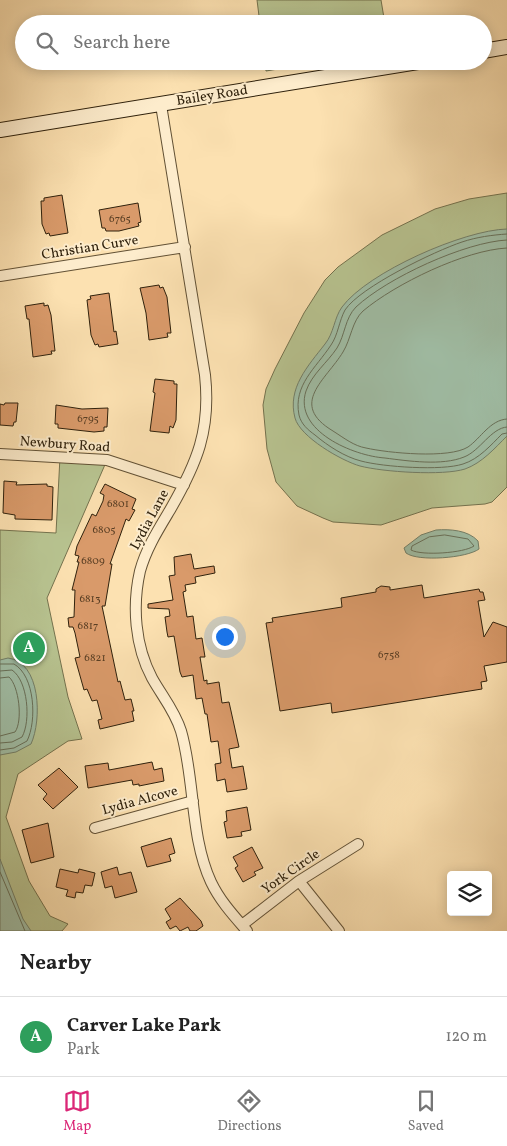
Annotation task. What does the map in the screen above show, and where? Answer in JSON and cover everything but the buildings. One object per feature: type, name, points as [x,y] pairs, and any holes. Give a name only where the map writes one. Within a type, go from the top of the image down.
[{"type":"main road","points":[[492,50],[507,47]]},
{"type":"main road","name":"Bailey Road","points":[[0,130],[369,70]]},
{"type":"street","name":"Lydia Lane","points":[[162,104],[205,375],[208,408],[202,442],[184,485],[147,552],[137,587],[138,636],[146,663],[172,710],[181,732],[206,871],[217,893],[244,928]]},
{"type":"street","name":"Christian Curve","points":[[0,276],[185,247]]},
{"type":"street","name":"Newbury Road","points":[[0,454],[107,460],[184,485]]},
{"type":"street","name":"Lydia Alcove","points":[[95,828],[193,801]]},
{"type":"street","name":"York Circle","points":[[244,928],[299,881],[358,844]]},
{"type":"street","points":[[299,881],[340,931]]},
{"type":"shaded area","points":[[257,0],[381,0],[384,15],[259,15]]},
{"type":"shaded area","points":[[507,193],[507,487],[492,502],[432,508],[381,525],[333,522],[297,506],[276,482],[267,449],[263,405],[266,389],[275,369],[304,313],[325,280],[338,267],[382,235],[435,209],[469,199]]},
{"type":"shaded area","points":[[60,457],[107,460],[47,598],[68,697],[82,739],[68,741],[18,774],[6,817],[29,881],[50,916],[68,924],[62,931],[0,931],[0,530],[56,533]]},
{"type":"water","points":[[507,229],[507,436],[483,459],[465,469],[428,473],[360,466],[333,454],[305,433],[295,418],[293,407],[296,387],[306,369],[328,340],[342,307],[373,280],[418,255],[467,237],[489,231]]},
{"type":"water","points":[[436,530],[453,530],[469,534],[478,541],[479,549],[464,555],[443,558],[412,556],[406,553],[404,548],[421,535]]},
{"type":"water","points":[[8,658],[19,662],[27,670],[33,681],[36,694],[37,721],[31,744],[16,752],[0,755],[0,660]]},
{"type":"water","points":[[0,859],[23,919],[31,931],[0,931]]},
{"type":"place","name":"Carver Lake Park","points":[[29,648]]}]
